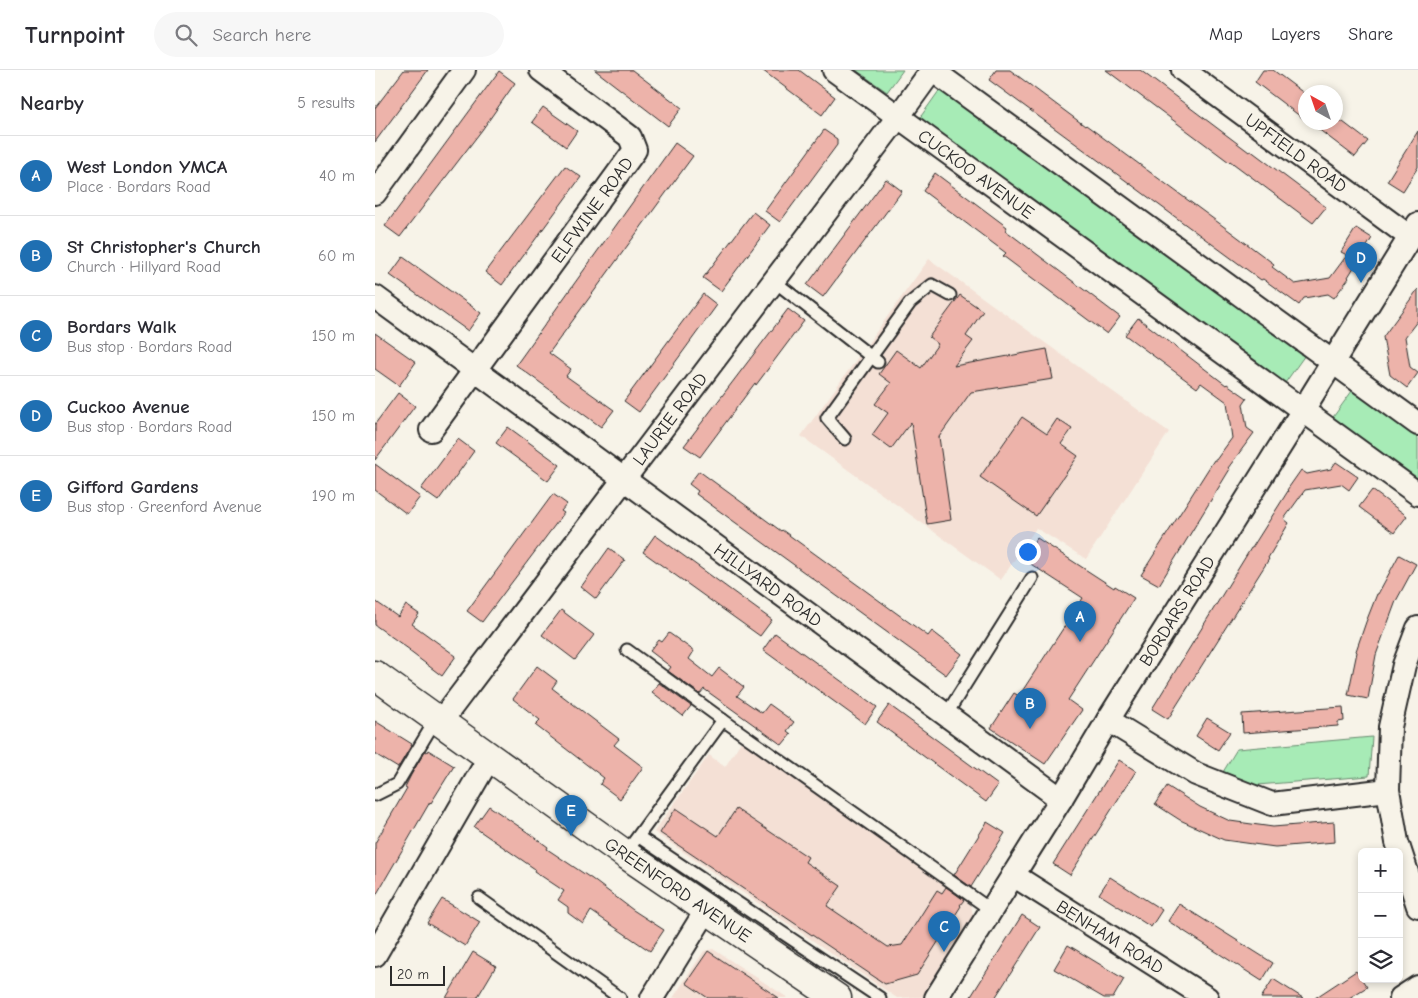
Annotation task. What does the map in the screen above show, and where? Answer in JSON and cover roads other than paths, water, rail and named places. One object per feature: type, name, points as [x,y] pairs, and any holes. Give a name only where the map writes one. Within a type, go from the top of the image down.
[{"type":"street","points":[[375,193],[464,70]]},
{"type":"street","name":"ELFWINE ROAD","points":[[475,371],[635,150],[630,137],[541,70]]},
{"type":"street","name":"CUCKOO AVENUE","points":[[834,70],[1418,494]]},
{"type":"street","points":[[898,117],[932,70],[1418,424]]},
{"type":"street","name":"UPFIELD ROAD","points":[[1183,70],[1414,230]]},
{"type":"street","name":"LAURIE ROAD","points":[[439,720],[624,480],[898,117]]},
{"type":"street","name":"BORDARS ROAD","points":[[936,998],[1414,230]]},
{"type":"street","name":"HILLYARD ROAD","points":[[375,297],[1061,799]]},
{"type":"street","points":[[431,430],[475,371]]},
{"type":"street","points":[[1418,628],[1404,665],[1390,727],[1388,790],[1397,842],[1418,906]]},
{"type":"street","name":"GREENFORD AVENUE","points":[[375,675],[489,758],[632,846],[707,909],[837,998]]},
{"type":"street","points":[[1108,720],[1196,774],[1272,804],[1388,790]]},
{"type":"street","points":[[375,955],[489,758]]},
{"type":"street","name":"BENHAM ROAD","points":[[1013,875],[1207,998]]},
{"type":"street","points":[[652,998],[707,909]]},
{"type":"street","points":[[1401,998],[1418,987]]},
{"type":"lane","points":[[774,281],[874,360]]},
{"type":"lane","points":[[845,439],[827,418],[874,360],[910,302],[932,285],[950,295]]},
{"type":"lane","points":[[946,715],[1032,578]]},
{"type":"lane","points":[[627,650],[991,910]]},
{"type":"lane","points":[[375,795],[397,784],[439,720]]},
{"type":"lane","points":[[723,720],[632,846],[879,998]]},
{"type":"lane","points":[[479,898],[620,998]]},
{"type":"place","name":"Cuckoo Avenue","points":[[1361,283]]},
{"type":"place","name":"West London YMCA","points":[[1080,642]]},
{"type":"place","name":"St Christopher's Church","points":[[1030,729]]},
{"type":"place","name":"Gifford Gardens","points":[[571,836]]},
{"type":"place","name":"Bordars Walk","points":[[944,952]]}]
